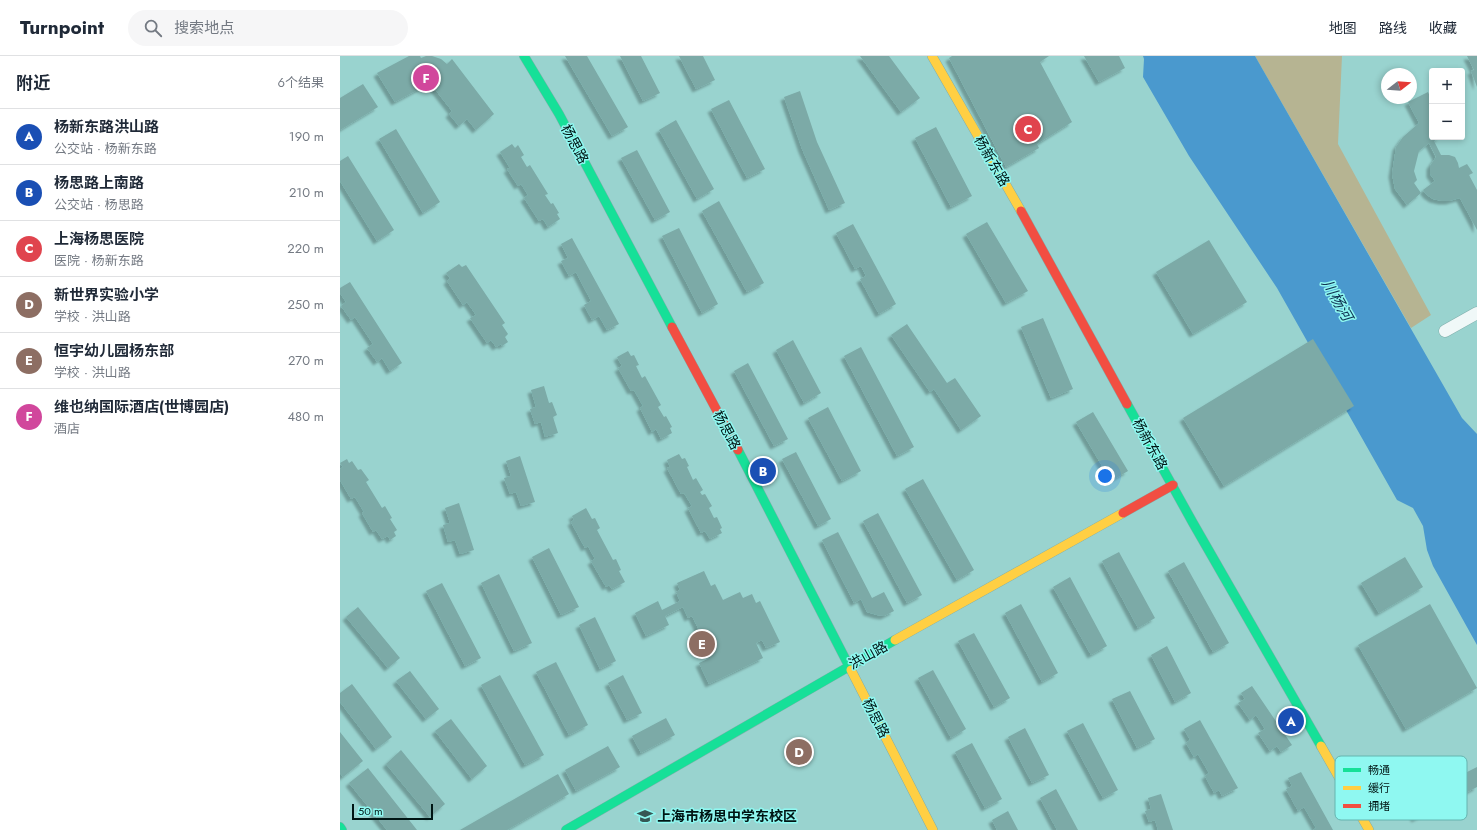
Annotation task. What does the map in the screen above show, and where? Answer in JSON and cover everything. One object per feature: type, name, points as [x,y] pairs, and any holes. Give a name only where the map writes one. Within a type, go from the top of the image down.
[{"type":"street","name":"杨思路","points":[[524,56],[547,92],[741,455],[933,830]]},
{"type":"street","name":"杨新东路","points":[[932,56],[1335,770]]},
{"type":"street","points":[[1445,331],[1477,313]]},
{"type":"street","name":"洪山路","points":[[566,830],[849,666],[1173,485]]},
{"type":"street","name":"杨新东路","points":[[1363,820],[1369,830]]},
{"type":"shaded area","points":[[1255,56],[1342,56],[1338,144],[1431,315],[1411,328]]},
{"type":"water","name":"川杨河","points":[[1143,56],[1255,56],[1462,418],[1477,434],[1477,645],[1433,566],[1427,550],[1423,526],[1413,508],[1397,500],[1277,288],[1189,156],[1143,77]]},
{"type":"building","points":[[409,56],[420,56],[421,58],[432,56],[441,59],[447,64],[452,59],[494,114],[476,130],[467,119],[459,126],[449,114],[452,111],[430,83],[395,102],[377,73]]},
{"type":"building","points":[[565,56],[587,56],[628,127],[612,136]]},
{"type":"building","points":[[620,56],[641,56],[660,93],[643,101]]},
{"type":"building","points":[[679,56],[703,56],[715,80],[696,89]]},
{"type":"building","points":[[860,56],[889,56],[920,98],[901,112]]},
{"type":"building","points":[[952,56],[1049,56],[1040,62],[1072,122],[1037,144],[1039,148],[1006,167],[949,58]]},
{"type":"building","points":[[1084,56],[1119,56],[1125,68],[1099,82]]},
{"type":"building","points":[[1467,56],[1477,56],[1477,87],[1471,71],[1474,70]]},
{"type":"building","points":[[363,84],[378,107],[340,130],[340,98]]},
{"type":"building","points":[[800,91],[817,142],[845,203],[829,210],[802,149],[784,97]]},
{"type":"building","points":[[1428,92],[1429,94],[1429,140],[1436,140],[1434,141],[1441,155],[1455,157],[1459,168],[1467,164],[1473,173],[1469,175],[1477,190],[1477,230],[1460,198],[1442,201],[1433,199],[1423,190],[1435,181],[1430,174],[1430,166],[1436,157],[1429,143],[1419,151],[1414,171],[1417,180],[1414,183],[1421,193],[1407,205],[1395,189],[1392,174],[1396,147],[1403,137],[1419,123],[1409,104],[1417,104],[1417,98]]},
{"type":"building","points":[[729,100],[765,169],[747,178],[711,109]]},
{"type":"building","points":[[676,120],[714,189],[697,199],[659,130]]},
{"type":"building","points":[[936,127],[972,196],[951,207],[915,138]]},
{"type":"building","points":[[396,129],[440,202],[423,213],[379,139]]},
{"type":"building","points":[[512,144],[515,148],[518,145],[524,155],[521,157],[527,167],[530,165],[548,194],[545,195],[551,204],[553,203],[559,213],[557,214],[560,219],[548,227],[543,219],[539,221],[524,198],[528,195],[521,184],[518,186],[507,169],[510,168],[500,152]]},
{"type":"building","points":[[637,150],[670,212],[655,220],[621,158]]},
{"type":"building","points":[[348,156],[394,230],[377,241],[340,181],[340,161]]},
{"type":"building","points":[[719,201],[764,283],[747,292],[702,211]]},
{"type":"building","points":[[987,222],[1028,291],[1006,303],[966,234]]},
{"type":"building","points":[[853,224],[896,304],[879,314],[860,279],[866,276],[861,266],[855,269],[836,233]]},
{"type":"building","points":[[679,228],[718,304],[702,313],[662,236]]},
{"type":"building","points":[[572,238],[619,324],[607,330],[599,316],[592,320],[584,305],[591,301],[576,272],[569,276],[561,261],[568,258],[561,244]]},
{"type":"building","points":[[1209,240],[1247,302],[1193,334],[1156,272]]},
{"type":"building","points":[[459,264],[462,267],[466,265],[505,323],[502,325],[508,334],[505,337],[508,342],[502,346],[501,344],[496,347],[491,340],[487,343],[470,318],[476,315],[467,302],[463,305],[447,281],[450,278],[446,273]]},
{"type":"building","points":[[350,282],[402,363],[390,371],[382,358],[377,362],[367,348],[373,344],[355,317],[351,320],[341,306],[346,302],[340,293],[340,288]]},
{"type":"building","points":[[1043,318],[1073,389],[1051,398],[1021,327]]},
{"type":"building","points":[[907,324],[947,383],[955,378],[981,416],[961,430],[934,389],[930,392],[891,335]]},
{"type":"building","points":[[1313,339],[1354,406],[1224,486],[1183,418]]},
{"type":"building","points":[[793,340],[821,393],[804,403],[776,350]]},
{"type":"building","points":[[861,347],[914,447],[897,456],[844,356]]},
{"type":"building","points":[[628,351],[631,356],[634,355],[639,365],[636,366],[642,378],[645,376],[661,405],[658,407],[664,417],[666,416],[672,427],[670,428],[672,433],[661,439],[656,429],[652,432],[640,408],[643,406],[634,390],[631,391],[618,368],[622,366],[617,357]]},
{"type":"building","points":[[748,363],[788,439],[774,446],[734,371]]},
{"type":"building","points":[[544,386],[549,403],[552,402],[557,415],[553,417],[558,433],[545,437],[541,422],[535,424],[530,409],[536,407],[531,390]]},
{"type":"building","points":[[828,407],[861,471],[842,481],[808,418]]},
{"type":"building","points":[[1093,412],[1128,471],[1111,481],[1076,422]]},
{"type":"building","points":[[796,452],[831,519],[818,526],[782,459]]},
{"type":"building","points":[[679,454],[682,459],[685,458],[693,480],[696,478],[703,490],[700,492],[702,495],[705,494],[712,506],[709,508],[714,518],[717,517],[722,528],[720,529],[722,533],[710,539],[705,531],[701,533],[688,508],[692,506],[684,493],[681,494],[667,468],[670,467],[667,460]]},
{"type":"building","points":[[520,456],[535,502],[521,506],[516,492],[510,494],[504,478],[511,476],[506,461]]},
{"type":"building","points":[[347,459],[349,463],[352,461],[358,470],[361,469],[369,480],[366,482],[382,508],[385,506],[392,518],[390,519],[397,530],[394,532],[396,536],[390,540],[388,536],[382,539],[376,530],[373,532],[355,497],[351,499],[340,480],[340,469],[343,467],[340,463]]},
{"type":"building","points":[[923,479],[974,570],[957,580],[905,489]]},
{"type":"building","points":[[459,503],[474,550],[460,554],[455,540],[448,542],[443,525],[450,523],[445,508]]},
{"type":"building","points":[[586,508],[592,519],[595,518],[600,528],[597,530],[613,560],[616,559],[621,570],[619,571],[625,582],[612,589],[609,585],[606,587],[591,561],[595,559],[588,546],[585,548],[571,522],[574,520],[572,516]]},
{"type":"building","points":[[878,513],[922,595],[907,603],[863,521]]},
{"type":"building","points":[[838,532],[872,598],[884,592],[894,611],[884,616],[877,615],[867,612],[861,599],[854,603],[822,540]]},
{"type":"building","points":[[549,548],[579,607],[561,615],[532,557]]},
{"type":"building","points":[[1119,552],[1155,618],[1138,628],[1102,561]]},
{"type":"building","points":[[1405,557],[1423,587],[1379,613],[1361,583]]},
{"type":"building","points":[[1184,562],[1229,643],[1213,652],[1168,571]]},
{"type":"building","points":[[704,571],[711,586],[715,584],[723,600],[740,592],[743,598],[752,594],[756,603],[760,601],[780,642],[766,648],[762,640],[756,643],[763,658],[709,684],[699,663],[712,657],[692,616],[688,618],[683,607],[665,616],[669,625],[646,636],[635,613],[658,601],[662,610],[680,601],[676,592],[680,590],[677,583]]},
{"type":"building","points":[[499,574],[532,643],[514,651],[481,583]]},
{"type":"building","points":[[1070,577],[1107,646],[1091,655],[1053,587]]},
{"type":"building","points":[[442,583],[481,658],[465,666],[426,591]]},
{"type":"building","points":[[1021,604],[1058,673],[1042,682],[1005,613]]},
{"type":"building","points":[[1430,604],[1477,688],[1406,729],[1358,645]]},
{"type":"building","points":[[358,607],[400,658],[388,668],[346,617]]},
{"type":"building","points":[[595,617],[616,661],[600,669],[579,625]]},
{"type":"building","points":[[974,633],[1010,698],[994,707],[958,641]]},
{"type":"building","points":[[1167,646],[1191,693],[1175,702],[1151,655]]},
{"type":"building","points":[[556,662],[588,725],[569,735],[536,672]]},
{"type":"building","points":[[933,670],[966,729],[951,738],[918,678]]},
{"type":"building","points":[[410,671],[439,709],[426,719],[396,681]]},
{"type":"building","points":[[500,675],[544,755],[525,765],[481,685]]},
{"type":"building","points":[[623,675],[642,713],[627,720],[608,683]]},
{"type":"building","points":[[352,684],[392,737],[376,749],[340,702],[340,693]]},
{"type":"building","points":[[1252,686],[1292,745],[1281,752],[1277,746],[1270,751],[1258,733],[1265,729],[1256,715],[1250,720],[1238,703],[1245,699],[1241,693]]},
{"type":"building","points":[[1130,691],[1155,739],[1137,748],[1112,699]]},
{"type":"building","points":[[666,718],[675,735],[641,753],[632,736]]},
{"type":"building","points":[[451,719],[487,766],[472,779],[435,731]]},
{"type":"building","points":[[1200,720],[1238,788],[1222,796],[1219,790],[1214,793],[1205,776],[1209,773],[1198,754],[1194,757],[1186,743],[1190,740],[1184,729]]},
{"type":"building","points":[[1083,723],[1118,790],[1103,798],[1067,731]]},
{"type":"building","points":[[1025,728],[1049,775],[1032,783],[1008,737]]},
{"type":"building","points":[[340,732],[363,761],[343,777],[340,773]]},
{"type":"building","points":[[972,743],[1002,799],[985,808],[955,752]]},
{"type":"building","points":[[608,746],[620,767],[576,791],[565,770]]},
{"type":"building","points":[[401,750],[445,804],[430,817],[386,764]]},
{"type":"building","points":[[1477,767],[1477,787],[1467,792],[1467,772]]},
{"type":"building","points":[[368,768],[417,830],[387,830],[349,783]]},
{"type":"building","points":[[1301,772],[1333,830],[1313,830],[1316,828],[1304,807],[1298,811],[1286,789],[1292,786],[1288,778]]},
{"type":"building","points":[[558,774],[569,794],[507,830],[460,830]]},
{"type":"building","points":[[1056,789],[1078,830],[1057,830],[1040,798]]},
{"type":"building","points":[[1161,794],[1173,830],[1158,830],[1155,820],[1149,822],[1145,811],[1151,809],[1148,798]]},
{"type":"building","points":[[1008,811],[1018,830],[997,830],[992,820]]},
{"type":"traffic: fast","points":[[524,56],[559,114],[672,327]]},
{"type":"traffic: fast","points":[[1127,404],[1193,523],[1321,746]]},
{"type":"traffic: fast","points":[[738,450],[851,670]]},
{"type":"traffic: fast","points":[[566,830],[895,640]]},
{"type":"traffic: slow","points":[[932,56],[1021,211]]},
{"type":"traffic: slow","points":[[895,640],[1123,513]]},
{"type":"traffic: slow","points":[[851,670],[933,830]]},
{"type":"traffic: slow","points":[[1321,746],[1335,770]]},
{"type":"traffic: slow","points":[[1363,820],[1369,830]]},
{"type":"traffic: jam","points":[[1021,211],[1127,404]]},
{"type":"traffic: jam","points":[[672,327],[738,450]]},
{"type":"traffic: jam","points":[[1123,513],[1173,485]]},
{"type":"place","name":"维也纳国际酒店(世博园店)","points":[[426,78]]},
{"type":"place","name":"上海杨思医院","points":[[1028,129]]},
{"type":"place","name":"杨思路上南路","points":[[763,471]]},
{"type":"place","name":"恒宇幼儿园杨东部","points":[[702,644]]},
{"type":"place","name":"杨新东路洪山路","points":[[1291,721]]},
{"type":"place","name":"新世界实验小学","points":[[799,752]]},
{"type":"place","name":"上海市杨思中学东校区","points":[[645,816]]}]
